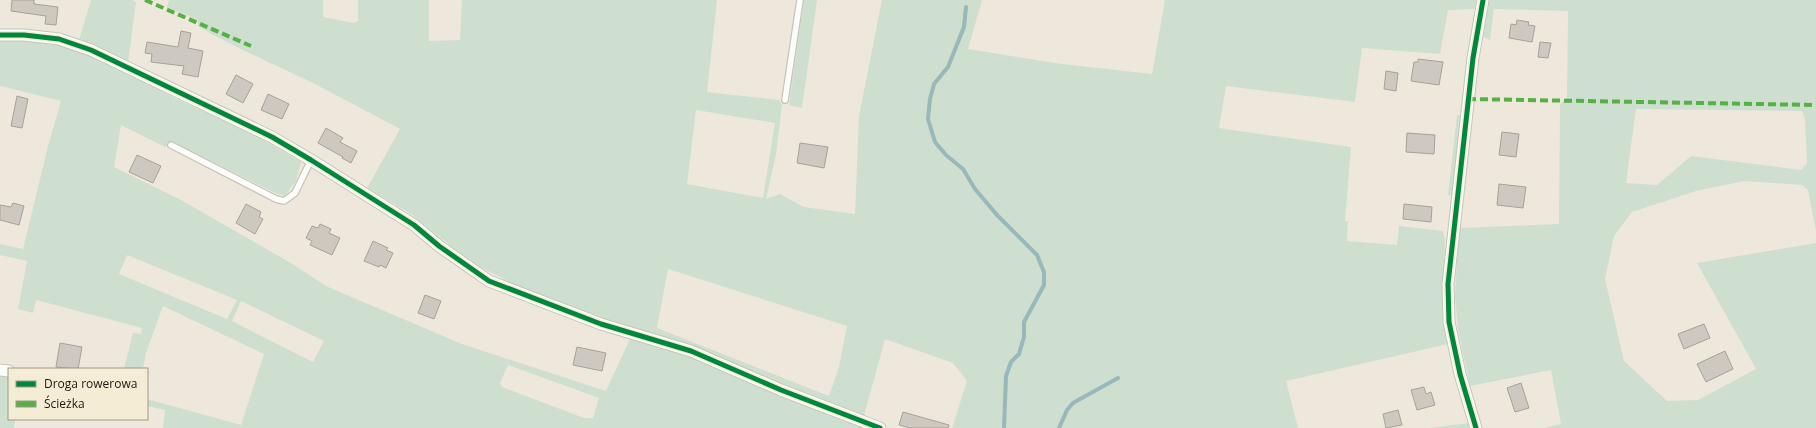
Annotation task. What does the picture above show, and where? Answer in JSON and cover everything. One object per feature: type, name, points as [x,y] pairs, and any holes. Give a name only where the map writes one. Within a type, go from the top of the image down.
[{"type":"street","points":[[1476,428],[1460,374],[1449,322],[1448,284],[1473,58],[1483,0]]},
{"type":"street","points":[[0,34],[59,39],[91,50],[272,138],[311,160],[414,225],[439,246],[489,281],[601,324],[692,351],[782,390],[880,428]]},
{"type":"lane","points":[[785,100],[800,0]]},
{"type":"lane","points":[[171,146],[276,199],[284,201],[295,193],[311,160]]},
{"type":"green space","points":[[91,0],[132,0],[136,2],[128,63],[79,40]]},
{"type":"green space","points":[[169,0],[323,0],[323,17],[354,23],[358,21],[358,0],[429,0],[429,41],[460,40],[462,0],[717,0],[707,92],[779,100],[782,105],[776,154],[766,199],[780,194],[804,207],[855,214],[859,116],[882,0],[982,0],[968,49],[1062,64],[1152,74],[1165,0],[1476,0],[1475,9],[1448,10],[1440,54],[1362,48],[1355,102],[1226,86],[1219,128],[1351,147],[1345,221],[1348,221],[1347,241],[1397,245],[1399,226],[1443,231],[1445,241],[1442,310],[1448,344],[1286,381],[1298,428],[952,428],[967,381],[953,363],[885,339],[864,416],[564,305],[522,288],[472,263],[411,214],[367,188],[400,129],[313,83],[226,42],[198,26],[198,20],[167,7]],"holes":[[[696,110],[775,123],[763,198],[687,184]],[[668,269],[847,326],[839,367],[829,396],[657,328]]]},
{"type":"green space","points":[[804,0],[817,0],[802,108],[789,105]]},
{"type":"green space","points":[[1488,0],[1816,0],[1816,231],[1808,190],[1802,185],[1744,181],[1696,191],[1632,212],[1614,236],[1605,279],[1624,361],[1667,401],[1698,400],[1756,369],[1697,263],[1816,243],[1816,428],[1543,428],[1561,424],[1551,370],[1470,386],[1458,330],[1455,295],[1459,228],[1559,224],[1560,105],[1567,97],[1568,11],[1494,9],[1490,40],[1482,36]],"holes":[[[1636,109],[1802,111],[1805,120],[1807,163],[1801,170],[1691,156],[1657,185],[1626,183]]]},
{"type":"green space","points":[[0,40],[36,41],[66,46],[89,55],[149,83],[174,98],[255,135],[301,162],[296,181],[285,196],[275,193],[171,141],[165,147],[121,125],[114,167],[181,200],[289,262],[328,287],[462,344],[606,391],[630,339],[638,339],[703,362],[867,428],[163,428],[165,410],[148,406],[148,399],[241,425],[264,354],[163,306],[146,353],[143,368],[124,368],[133,333],[141,334],[142,328],[36,300],[33,313],[18,309],[27,261],[0,255],[0,244],[23,249],[48,146],[61,101],[0,86]],"holes":[[[127,255],[237,300],[227,319],[119,274]],[[241,301],[324,341],[313,362],[232,321]],[[508,365],[599,398],[593,418],[584,418],[502,387],[500,383]]]},
{"type":"green space","points":[[1457,115],[1463,116],[1453,196],[1448,195]]},
{"type":"green space","points":[[0,374],[8,376],[8,420],[15,420],[14,428],[0,428]]},
{"type":"green space","points":[[1469,423],[1471,428],[1429,428]]},
{"type":"building","points":[[12,0],[34,0],[34,4],[58,7],[56,25],[45,24],[46,16],[11,11]]},
{"type":"building","points":[[1517,20],[1529,22],[1528,25],[1535,26],[1532,42],[1509,38],[1511,24],[1516,25]]},
{"type":"building","points":[[181,31],[191,33],[188,48],[203,51],[198,77],[182,74],[184,66],[151,62],[152,54],[145,53],[147,42],[178,47]]},
{"type":"building","points":[[1540,42],[1551,43],[1548,58],[1538,57]]},
{"type":"building","points":[[1418,59],[1443,62],[1439,85],[1411,81],[1414,62],[1418,62]]},
{"type":"building","points":[[1386,71],[1398,73],[1396,91],[1384,89]]},
{"type":"building","points":[[236,75],[253,84],[243,103],[226,94]]},
{"type":"building","points":[[268,94],[289,104],[282,119],[261,110]]},
{"type":"building","points":[[17,96],[28,99],[22,128],[11,126]]},
{"type":"building","points":[[326,128],[343,138],[340,142],[357,151],[351,163],[318,143]]},
{"type":"building","points":[[1502,132],[1519,134],[1516,157],[1499,155]]},
{"type":"building","points":[[1407,133],[1435,135],[1434,154],[1406,152]]},
{"type":"building","points":[[800,143],[828,147],[824,168],[797,163]]},
{"type":"building","points":[[137,155],[161,166],[153,183],[129,172]]},
{"type":"building","points":[[1499,184],[1526,187],[1523,208],[1497,205]]},
{"type":"building","points":[[13,203],[24,206],[19,225],[0,220],[0,205],[11,207]]},
{"type":"building","points":[[246,204],[261,212],[259,217],[263,219],[255,234],[236,223]]},
{"type":"building","points":[[1404,204],[1432,207],[1431,222],[1403,219]]},
{"type":"building","points":[[320,224],[331,229],[329,233],[340,238],[332,255],[310,245],[312,241],[306,238],[312,226],[318,228]]},
{"type":"building","points":[[373,241],[388,248],[386,250],[393,253],[386,268],[364,261]]},
{"type":"building","points":[[425,295],[441,301],[434,319],[418,313]]},
{"type":"building","points":[[1704,324],[1710,338],[1684,349],[1678,334]]},
{"type":"building","points":[[60,343],[82,347],[78,368],[56,367]]},
{"type":"building","points":[[577,347],[606,353],[602,371],[573,365]]},
{"type":"building","points":[[1725,351],[1733,369],[1706,382],[1697,364]]},
{"type":"building","points":[[1521,383],[1529,408],[1515,412],[1507,388]]},
{"type":"building","points":[[1424,387],[1426,394],[1431,392],[1435,405],[1417,410],[1411,390]]},
{"type":"building","points":[[1398,410],[1402,425],[1386,428],[1383,414]]},
{"type":"building","points":[[903,412],[949,425],[948,428],[910,428],[899,425]]},
{"type":"waterway","points":[[966,7],[964,27],[948,67],[934,84],[930,99],[928,119],[935,142],[946,155],[963,169],[975,189],[997,215],[1037,255],[1044,272],[1044,285],[1024,322],[1024,337],[1019,354],[1011,362],[1006,376],[1004,428]]},
{"type":"waterway","points":[[1059,428],[1067,410],[1073,403],[1118,378]]},
{"type":"marked path","points":[[145,0],[251,46]]},
{"type":"marked path","points":[[1468,99],[1816,105]]},
{"type":"cycle path","points":[[1476,428],[1460,374],[1449,322],[1448,284],[1473,58],[1483,0]]},
{"type":"cycle path","points":[[0,35],[24,35],[59,39],[91,50],[272,137],[414,225],[439,246],[489,281],[601,324],[691,351],[781,390],[880,428]]}]
